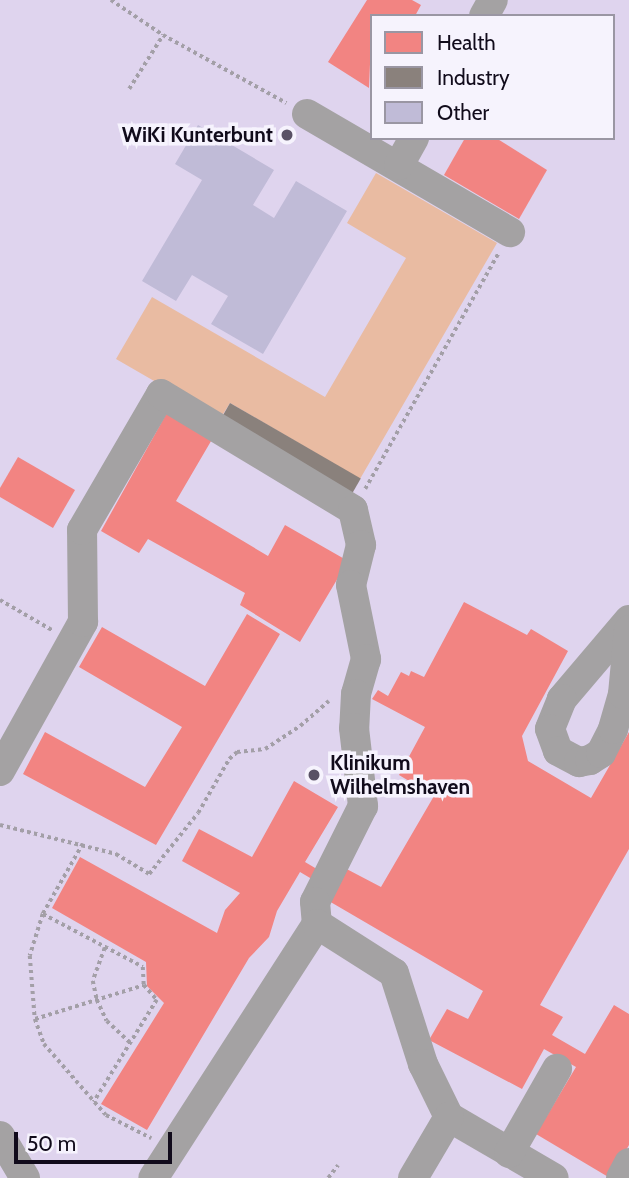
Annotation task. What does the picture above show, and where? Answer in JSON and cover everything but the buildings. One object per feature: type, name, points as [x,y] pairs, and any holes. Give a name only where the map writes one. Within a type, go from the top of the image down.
[{"type":"street","points":[[307,114],[510,232]]},
{"type":"street","points":[[399,166],[413,140]]},
{"type":"street","points":[[0,771],[83,622],[82,530],[161,394],[353,510],[361,545],[351,585],[366,659],[356,694],[354,727],[363,806],[315,902],[317,924],[153,1178]]},
{"type":"street","points":[[629,621],[562,699],[550,729],[558,751],[579,762],[590,760],[601,753],[613,729],[623,694],[629,630]]},
{"type":"street","points":[[317,924],[394,973],[423,1064],[449,1117],[554,1178]]},
{"type":"street","points":[[509,1153],[557,1069]]},
{"type":"street","points":[[413,1178],[449,1117]]},
{"type":"street","points":[[0,1136],[25,1178]]},
{"type":"street","points":[[621,1178],[629,1163]]},
{"type":"path","points":[[111,0],[163,35],[307,114]]},
{"type":"path","points":[[129,89],[163,35]]},
{"type":"path","points":[[353,510],[510,232]]},
{"type":"path","points":[[0,600],[72,642]]},
{"type":"path","points":[[0,825],[116,854],[149,874],[198,813],[229,759],[237,752],[265,749],[300,726],[338,694],[356,694]]},
{"type":"path","points":[[83,844],[43,914],[30,956],[35,1019],[44,1044],[106,1115],[172,1149]]},
{"type":"path","points":[[43,914],[143,967],[145,985],[157,1000],[94,1102]]},
{"type":"path","points":[[106,947],[93,981],[97,1000],[107,1021],[131,1042]]},
{"type":"path","points":[[35,1019],[145,985]]},
{"type":"path","points":[[328,1178],[338,1165]]},
{"type":"shaded area","points":[[376,173],[497,243],[360,479],[230,403],[220,419],[116,359],[152,297],[325,397],[406,258],[347,223]]},
{"type":"place","name":"WiKi Kunterbunt","points":[[287,135]]},
{"type":"place","name":"Klinikum Wilhelmshaven","points":[[314,775]]}]
